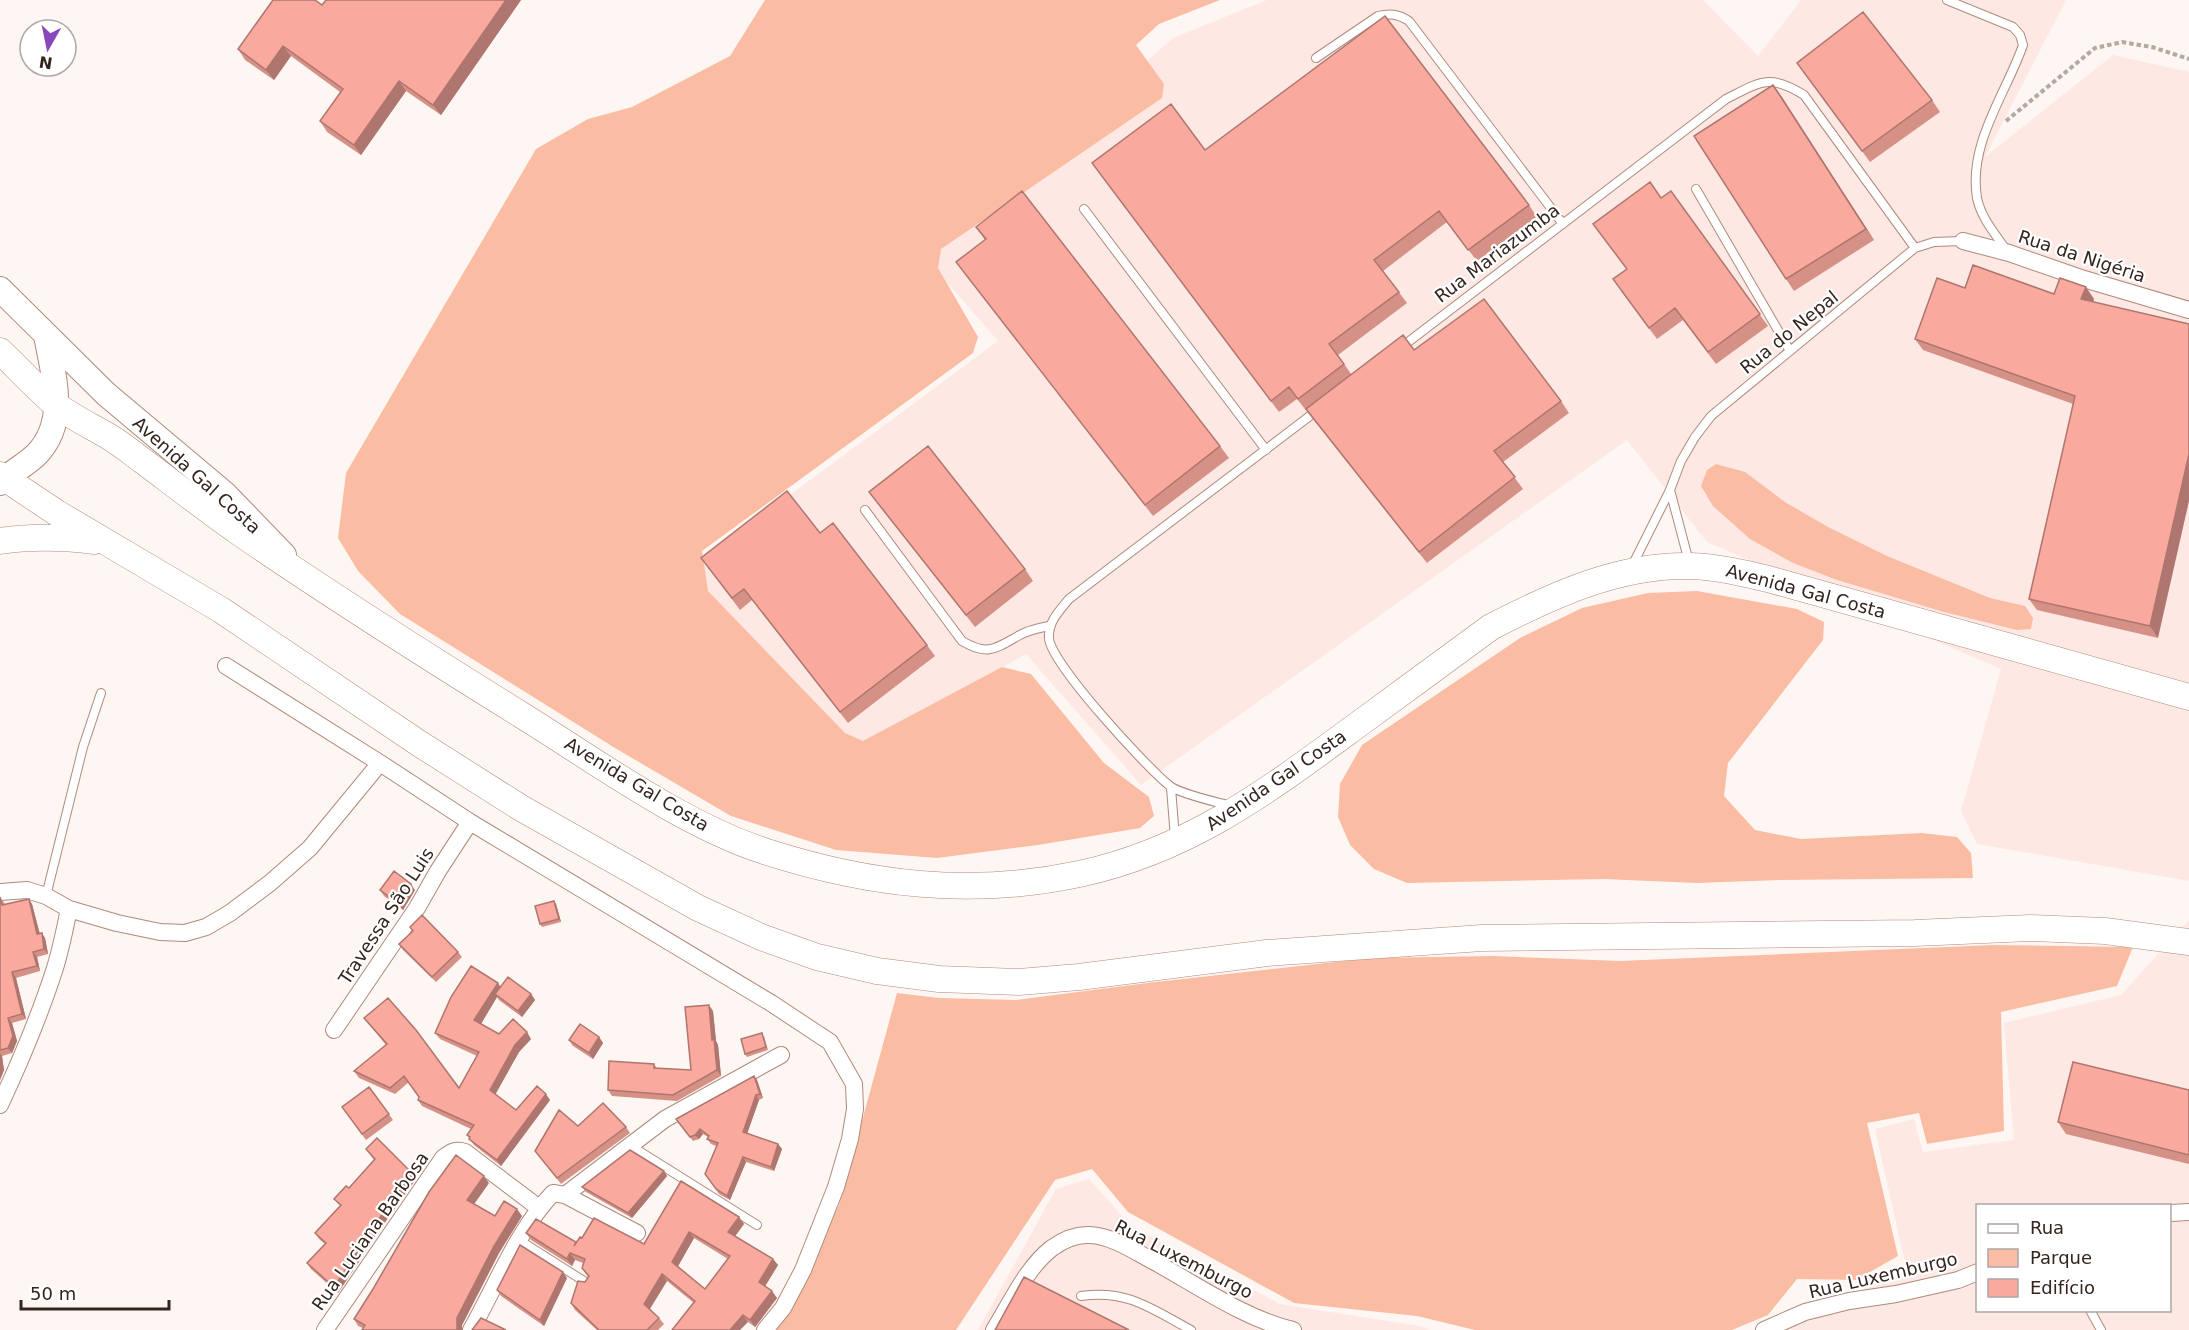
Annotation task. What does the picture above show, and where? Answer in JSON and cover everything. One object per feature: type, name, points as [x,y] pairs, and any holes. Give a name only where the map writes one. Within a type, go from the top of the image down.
[{"type":"main road","name":"Avenida Gal Costa","points":[[0,289],[106,394],[225,494],[306,578],[669,807],[719,833],[770,853],[831,871],[871,879],[957,887],[1026,884],[1083,873],[1129,860],[1175,843],[1239,809],[1291,774],[1491,627],[1566,592],[1629,572],[1659,567],[1690,566],[1723,569],[1768,579],[2189,697]]},
{"type":"main road","points":[[46,336],[58,406],[54,428],[36,456],[2,479],[220,610],[520,808],[698,908],[761,937],[817,957],[878,971],[939,979],[1019,982],[1079,977],[1267,953],[1482,938],[1915,933],[2030,928],[2105,932],[2189,942]]},
{"type":"main road","points":[[0,351],[58,406],[113,439],[238,532],[306,578]]},
{"type":"main road","points":[[0,541],[28,537],[64,537],[104,542]]},
{"type":"street","name":"Rua da Nigéria","points":[[1962,241],[2009,253],[2084,279],[2189,310]]},
{"type":"street","points":[[226,666],[470,822],[771,1003],[830,1041],[854,1084],[855,1109],[850,1139],[836,1187],[802,1270],[783,1308],[765,1330]]},
{"type":"street","points":[[0,892],[27,890],[46,896],[69,909],[117,923],[160,932],[185,933],[206,927],[230,913],[270,883],[310,848],[380,763]]},
{"type":"street","name":"Travessa São Luis","points":[[334,1030],[417,908],[470,822]]},
{"type":"street","points":[[0,1105],[44,1001],[56,966],[69,909]]},
{"type":"street","points":[[565,1195],[665,1119],[782,1054]]},
{"type":"street","name":"Rua Luciana Barbosa","points":[[325,1330],[443,1158],[452,1152],[458,1150],[465,1152],[539,1208]]},
{"type":"street","points":[[471,1330],[519,1240],[539,1208],[553,1193],[565,1195],[637,1233]]},
{"type":"street","points":[[2171,1213],[2189,1212]]},
{"type":"street","name":"Rua Luxemburgo","points":[[994,1330],[1035,1264],[1051,1249],[1069,1238],[1090,1235],[1115,1241],[1244,1311],[1275,1326],[1293,1330]]},
{"type":"street","name":"Rua Luxemburgo","points":[[1764,1330],[1805,1312],[1849,1301],[1896,1294],[1976,1272]]},
{"type":"lane","points":[[1947,0],[1994,17],[2013,27],[2020,35],[2023,45],[1982,140],[1976,174],[1977,200],[1987,223],[2009,253]]},
{"type":"lane","points":[[1316,58],[1378,16],[1394,15],[1409,21],[1563,224]]},
{"type":"lane","name":"Rua Mariazumba","points":[[1395,351],[1726,99],[1757,83],[1771,81],[1787,84],[1804,95],[1915,248]]},
{"type":"lane","points":[[1696,189],[1790,351]]},
{"type":"lane","points":[[1084,209],[1266,450]]},
{"type":"lane","name":"Rua do Nepal","points":[[1629,572],[1670,490],[1681,461],[1711,416],[1915,248],[1934,242],[1962,241]]},
{"type":"lane","points":[[1239,809],[1171,788],[1074,683],[1054,655],[1048,640],[1050,626],[1057,613],[1070,599],[1330,400]]},
{"type":"lane","points":[[1670,490],[1690,566]]},
{"type":"lane","points":[[865,510],[962,641],[974,648],[987,651],[999,648],[1034,628],[1050,626]]},
{"type":"lane","points":[[46,896],[83,747],[100,693]]},
{"type":"lane","points":[[1171,788],[1175,843]]},
{"type":"lane","points":[[631,1146],[757,1225]]},
{"type":"lane","points":[[519,1240],[587,1283]]},
{"type":"lane","points":[[1081,1296],[1101,1293],[1127,1297],[1191,1330]]},
{"type":"lane","points":[[2092,1312],[2101,1330]]},
{"type":"path","points":[[1982,140],[2095,48],[2122,42],[2151,47],[2189,59]]},
{"type":"shaded area","points":[[1267,0],[1703,0],[1758,56],[1801,0],[2066,0],[1985,157],[2113,55],[2189,72],[2189,881],[1977,844],[1961,811],[2001,669],[1707,542],[1627,440],[1141,785],[1026,654],[858,749],[679,577],[998,341],[924,256],[1173,38]]},
{"type":"shaded area","points":[[2189,920],[2189,1330],[1785,1330],[1906,1267],[1875,1129],[1914,1119],[1923,1152],[2014,1140],[2004,1023],[2121,995]]},
{"type":"shaded area","points":[[1089,1179],[1132,1227],[1280,1304],[1419,1326],[1431,1330],[978,1330],[1056,1189]]},
{"type":"green space","points":[[765,0],[1220,0],[1159,24],[1136,45],[1164,84],[1162,98],[941,249],[938,268],[978,337],[973,353],[702,551],[708,591],[845,733],[863,741],[1002,667],[1031,674],[1104,763],[1149,797],[1154,816],[1140,828],[1038,845],[937,858],[836,850],[731,816],[615,748],[400,614],[358,571],[338,538],[346,473],[536,149],[588,119],[632,107],[730,56]]},
{"type":"green space","points":[[1716,464],[1745,472],[1785,502],[1828,527],[1887,556],[1990,598],[2025,606],[2033,618],[2031,629],[2017,630],[1944,612],[1837,580],[1793,563],[1750,539],[1713,506],[1701,486],[1707,470]]},
{"type":"green space","points":[[1697,591],[1797,609],[1824,622],[1823,640],[1728,763],[1724,796],[1755,830],[1801,839],[1922,833],[1957,837],[1971,853],[1973,878],[1696,883],[1604,879],[1407,883],[1374,869],[1350,845],[1338,817],[1340,784],[1362,745],[1520,638],[1582,608],[1648,593]]},
{"type":"green space","points":[[1993,945],[2133,947],[2117,986],[2001,1012],[2004,1131],[1927,1144],[1919,1113],[1867,1123],[1898,1256],[1856,1280],[1797,1279],[1768,1315],[1732,1330],[1475,1330],[1417,1316],[1294,1303],[1128,1212],[1092,1169],[1055,1180],[956,1330],[776,1330],[839,1205],[897,993],[939,998],[1016,1000],[1372,958],[1492,956],[1620,961]]},
{"type":"building","points":[[273,0],[315,0],[322,5],[326,0],[506,0],[433,105],[399,81],[354,145],[320,121],[343,89],[283,46],[266,70],[238,49]]},
{"type":"building","points":[[1863,12],[1932,100],[1862,151],[1797,63]]},
{"type":"building","points":[[1385,16],[1529,205],[1468,250],[1439,211],[1374,260],[1399,292],[1329,344],[1344,364],[1298,399],[1289,387],[1271,401],[1092,163],[1171,104],[1205,150]]},
{"type":"building","points":[[1773,85],[1866,229],[1786,279],[1694,136]]},
{"type":"building","points":[[1650,182],[1661,198],[1671,191],[1760,314],[1708,352],[1675,308],[1649,328],[1613,279],[1627,269],[1593,224]]},
{"type":"building","points":[[1022,191],[1220,446],[1145,505],[956,262],[986,239],[976,227]]},
{"type":"building","points":[[1973,265],[2054,294],[2060,278],[2086,287],[2081,299],[2189,324],[2189,454],[2150,626],[2029,599],[2075,396],[1915,339],[1937,278],[1965,288]]},
{"type":"building","points":[[1484,299],[1561,401],[1494,451],[1515,477],[1419,552],[1306,409],[1403,335],[1414,350]]},
{"type":"building","points":[[928,446],[1025,569],[966,615],[869,492]]},
{"type":"building","points":[[787,491],[820,533],[833,523],[927,645],[840,712],[744,589],[732,598],[701,558]]},
{"type":"building","points":[[394,871],[411,884],[399,904],[380,890]]},
{"type":"building","points":[[0,897],[2,905],[29,899],[37,934],[42,933],[44,949],[33,952],[37,966],[12,972],[22,1014],[8,1018],[13,1036],[8,1048],[0,1050]]},
{"type":"building","points":[[554,901],[559,919],[540,924],[535,906]]},
{"type":"building","points":[[422,915],[458,952],[432,977],[399,944],[413,931],[410,927]]},
{"type":"building","points":[[471,966],[498,983],[474,1020],[499,1034],[513,1019],[527,1032],[515,1045],[490,1090],[516,1110],[537,1086],[546,1094],[497,1160],[469,1139],[467,1135],[474,1125],[418,1100],[419,1097],[404,1076],[390,1088],[354,1071],[387,1044],[364,1018],[388,998],[416,1030],[459,1088],[479,1052],[435,1033],[451,997]]},
{"type":"building","points":[[508,977],[531,994],[518,1011],[495,994]]},
{"type":"building","points":[[709,1005],[717,1070],[673,1095],[608,1090],[609,1061],[654,1064],[654,1068],[691,1070],[685,1007]]},
{"type":"building","points":[[580,1024],[599,1037],[589,1053],[569,1040]]},
{"type":"building","points":[[762,1033],[766,1047],[745,1054],[741,1039]]},
{"type":"building","points":[[2073,1062],[2189,1090],[2189,1155],[2058,1122]]},
{"type":"building","points":[[754,1076],[760,1094],[756,1095],[743,1132],[778,1144],[771,1167],[743,1157],[727,1196],[716,1189],[705,1174],[718,1143],[707,1139],[709,1136],[700,1129],[690,1137],[676,1119]]},
{"type":"building","points":[[369,1087],[389,1114],[362,1134],[342,1107]]},
{"type":"building","points":[[603,1103],[626,1127],[557,1178],[535,1151],[559,1110],[578,1126]]},
{"type":"building","points":[[377,1138],[412,1173],[361,1244],[334,1287],[307,1263],[326,1243],[315,1233],[341,1205],[334,1199],[346,1186],[349,1188],[375,1159],[366,1149]]},
{"type":"building","points":[[630,1150],[664,1171],[628,1213],[582,1187]]},
{"type":"building","points":[[456,1155],[484,1176],[467,1200],[495,1216],[504,1201],[517,1209],[494,1246],[457,1318],[457,1329],[459,1330],[362,1330],[365,1325],[354,1319],[429,1192]]},
{"type":"building","points":[[681,1181],[739,1217],[728,1232],[773,1259],[759,1282],[772,1291],[750,1320],[743,1315],[730,1330],[672,1330],[695,1301],[662,1274],[644,1304],[659,1318],[647,1330],[599,1330],[571,1303],[578,1281],[585,1282],[589,1276],[582,1268],[585,1259],[570,1253],[567,1259],[526,1233],[536,1219],[576,1242],[574,1246],[580,1237],[582,1238],[594,1218],[644,1244]],"holes":[[[689,1232],[730,1256],[705,1289],[672,1262]]]},
{"type":"building","points":[[520,1245],[563,1272],[540,1320],[497,1290]]},
{"type":"building","points":[[1024,1277],[1129,1330],[995,1330]]},
{"type":"building","points":[[481,1318],[506,1330],[472,1330]]}]
